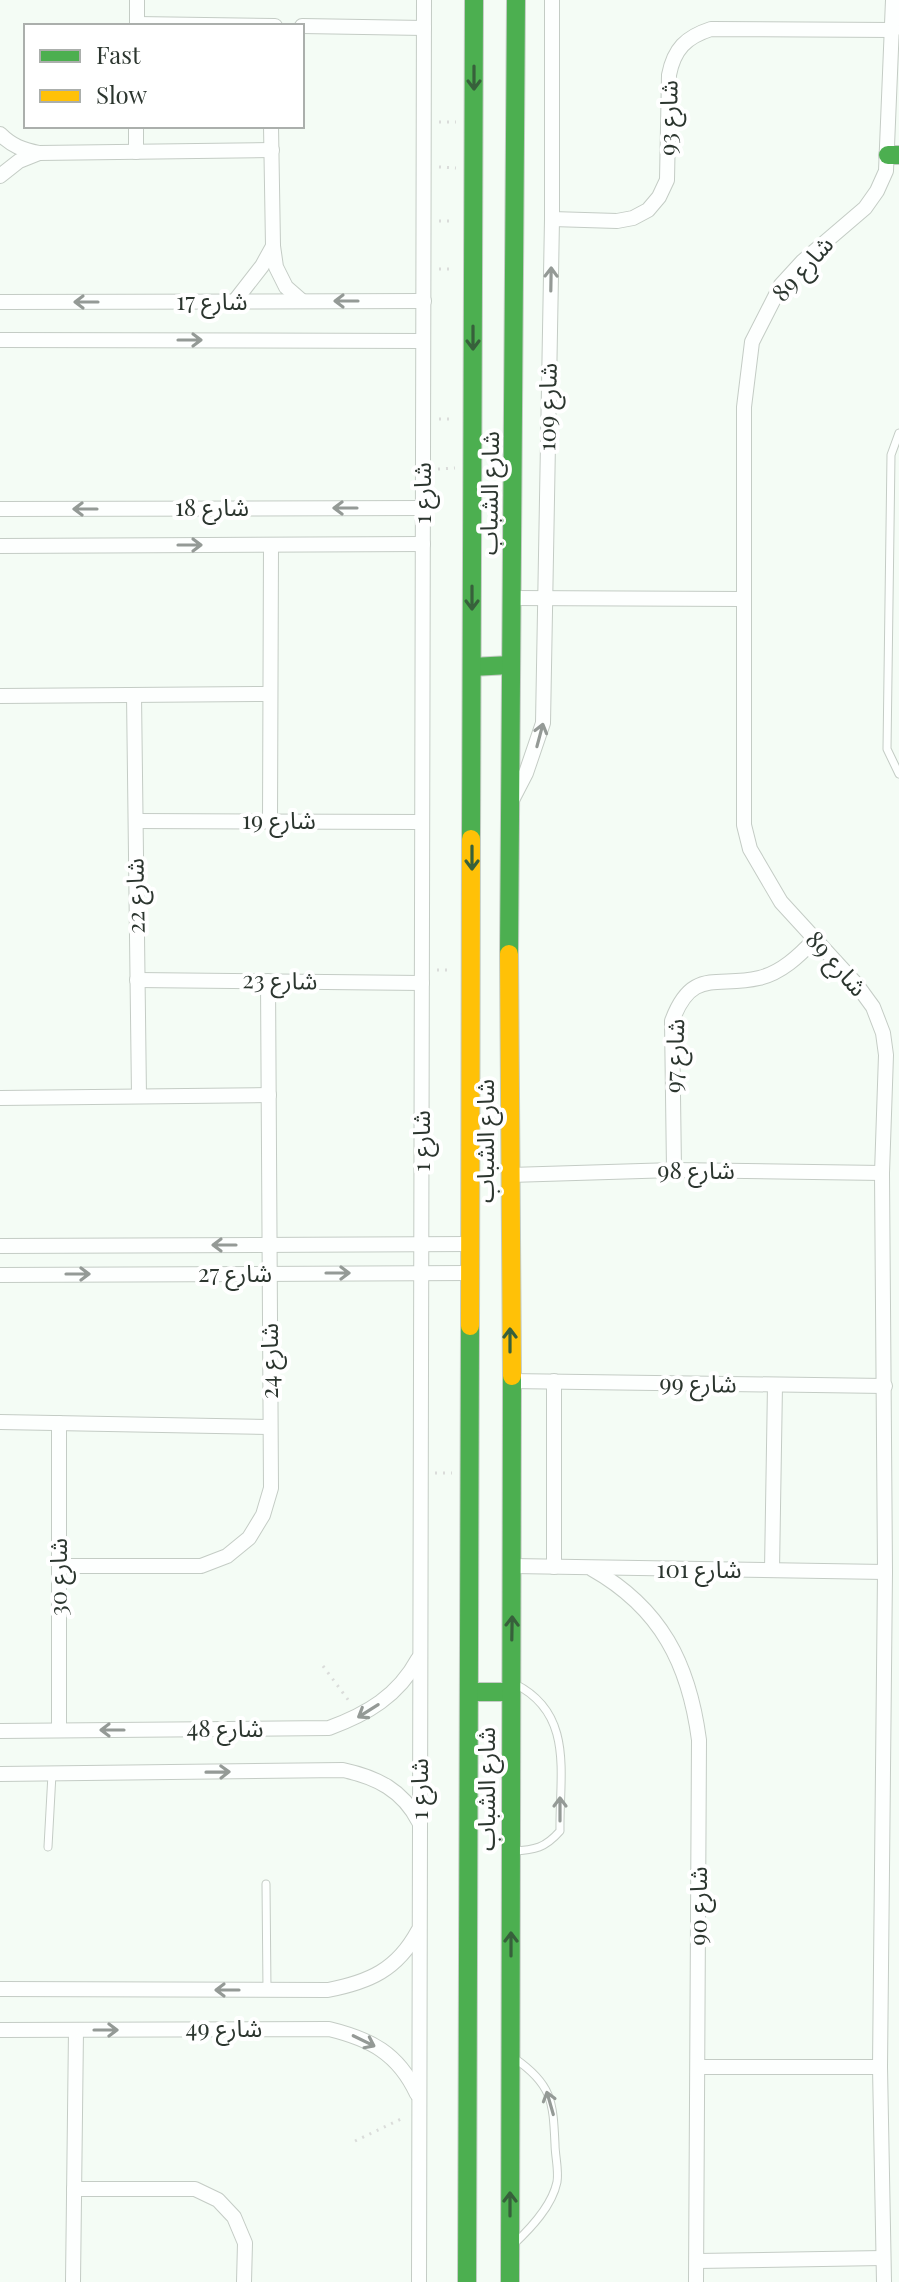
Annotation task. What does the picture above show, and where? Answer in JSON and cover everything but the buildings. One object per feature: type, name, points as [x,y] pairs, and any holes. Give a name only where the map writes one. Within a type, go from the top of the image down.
[{"type":"street","points":[[137,0],[137,24]]},
{"type":"street","name":"شارع 1","points":[[419,2282],[424,0]]},
{"type":"street","name":"شارع الشباب","points":[[467,2282],[474,0]]},
{"type":"street","name":"شارع الشباب","points":[[510,2282],[513,1566],[509,806],[516,0]]},
{"type":"street","name":"شارع 109","points":[[509,806],[526,773],[543,723],[552,219],[552,0]]},
{"type":"street","name":"شارع 89","points":[[884,2282],[880,2067],[885,1572],[882,1173],[886,1055],[883,1033],[873,1007],[857,985],[781,902],[750,849],[744,825],[742,599],[744,407],[752,342],[781,285],[820,245],[865,208],[894,155],[893,0]]},
{"type":"street","points":[[304,26],[424,28]]},
{"type":"street","name":"شارع 93","points":[[552,219],[617,221],[633,218],[648,210],[659,197],[667,180],[672,59],[682,44],[695,34],[711,29],[893,30]]},
{"type":"street","points":[[136,128],[136,152]]},
{"type":"street","points":[[271,128],[276,267],[286,287],[302,301]]},
{"type":"street","points":[[0,134],[23,150],[39,153],[272,150]]},
{"type":"street","points":[[0,176],[19,161],[39,153]]},
{"type":"street","points":[[234,302],[249,285],[273,246]]},
{"type":"street","name":"شارع 17","points":[[0,302],[424,301]]},
{"type":"street","name":"شارع 17","points":[[0,340],[423,341]]},
{"type":"street","name":"شارع 18","points":[[0,509],[423,508]]},
{"type":"street","name":"شارع 18","points":[[0,546],[423,544]]},
{"type":"street","points":[[270,821],[271,545]]},
{"type":"street","points":[[512,598],[742,599]]},
{"type":"street","points":[[472,667],[510,665]]},
{"type":"street","points":[[0,696],[270,694]]},
{"type":"street","name":"شارع 22","points":[[134,695],[139,1096]]},
{"type":"street","name":"شارع 19","points":[[136,821],[422,822]]},
{"type":"street","name":"شارع 97","points":[[674,1170],[672,1021],[678,1004],[690,991],[705,982],[759,978],[780,969],[814,940]]},
{"type":"street","name":"شارع 23","points":[[137,980],[422,983]]},
{"type":"street","name":"شارع 24","points":[[59,1566],[201,1566],[227,1556],[249,1538],[263,1515],[271,1488],[268,981]]},
{"type":"street","points":[[0,1098],[269,1095]]},
{"type":"street","name":"شارع 98","points":[[510,1175],[674,1170],[882,1173]]},
{"type":"street","name":"شارع 27","points":[[0,1246],[470,1244]]},
{"type":"street","name":"شارع 27","points":[[0,1275],[470,1273]]},
{"type":"street","name":"شارع 99","points":[[510,1381],[885,1386]]},
{"type":"street","points":[[554,1381],[554,1567]]},
{"type":"street","points":[[772,1570],[775,1385]]},
{"type":"street","points":[[0,1422],[270,1427]]},
{"type":"street","name":"شارع 30","points":[[59,1423],[59,1730]]},
{"type":"street","name":"شارع 101","points":[[513,1566],[885,1572]]},
{"type":"street","name":"شارع 90","points":[[592,1569],[637,1600],[655,1621],[686,1678],[695,1707],[699,1740],[696,2282]]},
{"type":"street","name":"شارع 48","points":[[0,1731],[329,1728],[360,1717],[388,1698],[410,1674],[421,1656]]},
{"type":"street","points":[[469,1692],[511,1687]]},
{"type":"street","name":"شارع 48","points":[[0,1774],[343,1770],[370,1776],[394,1789],[413,1809],[420,1823]]},
{"type":"street","name":"شارع 49","points":[[0,1989],[328,1990],[359,1984],[387,1969],[409,1947],[420,1927]]},
{"type":"street","name":"شارع 49","points":[[0,2030],[329,2029],[360,2037],[388,2053],[410,2077],[419,2104]]},
{"type":"street","points":[[73,2282],[76,2030]]},
{"type":"street","points":[[698,2067],[880,2067]]},
{"type":"street","points":[[74,2189],[195,2189],[218,2200],[234,2217],[245,2243],[244,2282]]},
{"type":"street","points":[[697,2261],[883,2258]]},
{"type":"lane","points":[[899,433],[891,455],[887,749],[899,774]]},
{"type":"lane","points":[[511,1687],[527,1690],[541,1702],[559,1734],[560,1831],[550,1843],[538,1850],[511,1851]]},
{"type":"lane","points":[[48,1847],[52,1774]]},
{"type":"lane","points":[[266,1884],[267,1990]]},
{"type":"lane","points":[[510,2056],[535,2076],[553,2102],[557,2182],[530,2230],[510,2248]]},
{"type":"path","points":[[323,1666],[360,1717]]},
{"type":"path","points":[[355,2141],[419,2104]]},
{"type":"traffic: fast","points":[[471,839],[474,0]]},
{"type":"traffic: fast","points":[[509,954],[516,0]]},
{"type":"traffic: fast","points":[[888,155],[899,155]]},
{"type":"traffic: fast","points":[[472,667],[510,665]]},
{"type":"traffic: fast","points":[[467,2282],[470,1326]]},
{"type":"traffic: fast","points":[[510,2282],[512,1376]]},
{"type":"traffic: fast","points":[[469,1692],[511,1692]]},
{"type":"traffic: slow","points":[[470,1326],[471,839]]},
{"type":"traffic: slow","points":[[509,954],[512,1376]]}]
